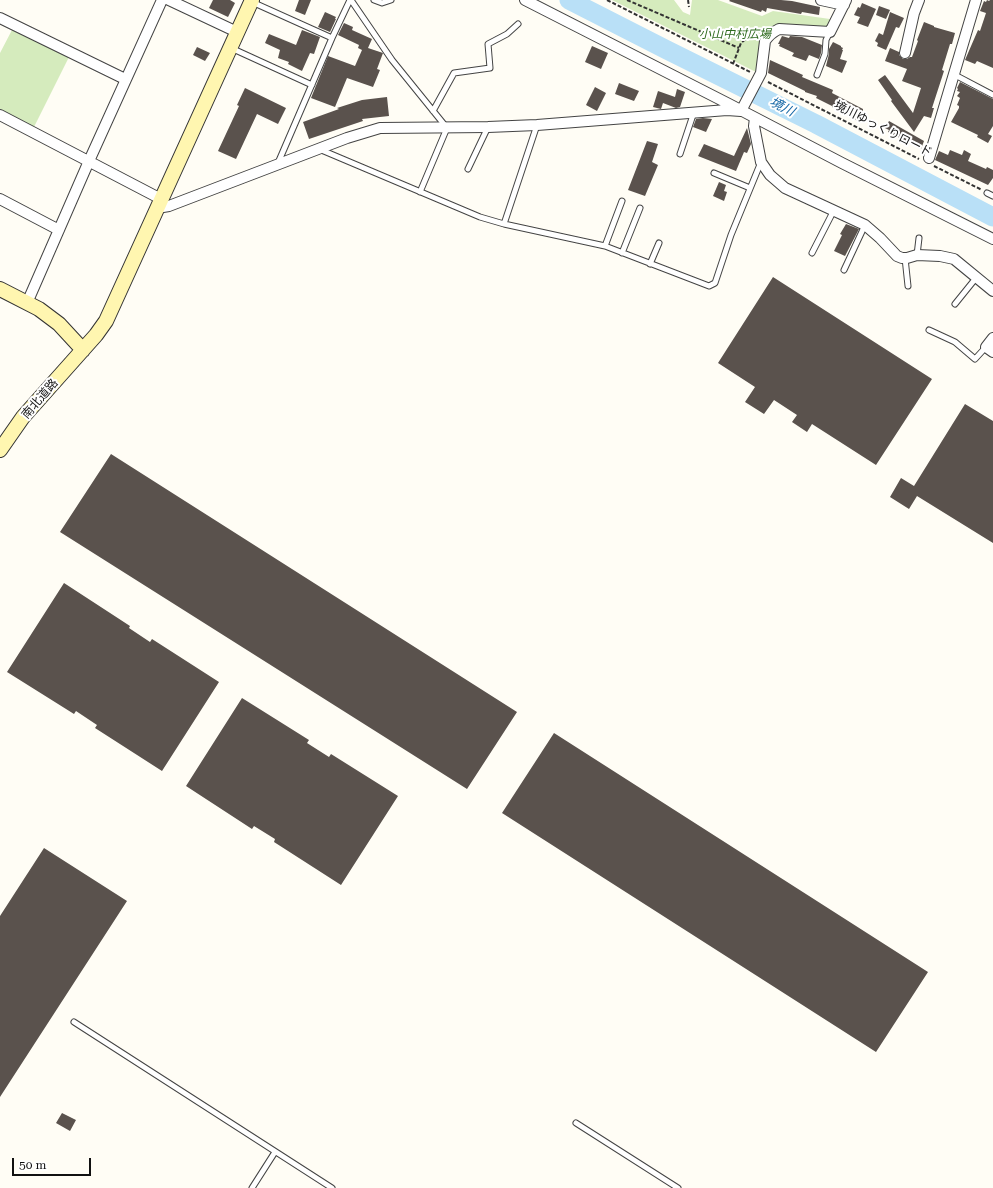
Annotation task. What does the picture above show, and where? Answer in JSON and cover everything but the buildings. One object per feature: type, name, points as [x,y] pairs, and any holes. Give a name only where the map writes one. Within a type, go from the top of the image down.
[{"type":"street","points":[[27,303],[125,79],[162,0]]},
{"type":"street","points":[[169,0],[237,32]]},
{"type":"street","points":[[525,0],[743,109],[755,118],[842,163],[993,238]]},
{"type":"street","points":[[743,109],[761,72],[765,41],[771,34],[775,31],[784,29],[830,32],[845,2],[821,0]]},
{"type":"street","points":[[905,53],[914,13],[919,0]]},
{"type":"street","points":[[928,161],[955,75],[976,0]]},
{"type":"street","name":"南北道路","points":[[0,450],[23,417],[99,331],[106,321],[252,1]]},
{"type":"street","points":[[0,18],[125,79]]},
{"type":"street","points":[[0,115],[89,161],[159,204],[169,206],[347,138],[380,128],[446,128],[537,125],[743,109]]},
{"type":"street","points":[[755,118],[754,126],[761,162],[770,175],[785,188],[865,225],[897,256],[905,258],[917,255],[940,256],[954,259],[993,291]]},
{"type":"street","points":[[0,199],[59,230]]},
{"type":"street","points":[[0,289],[39,309],[59,324],[82,350]]},
{"type":"street","points":[[990,350],[993,338]]},
{"type":"lane","points":[[278,164],[332,38],[351,0],[392,60],[446,128],[420,192]]},
{"type":"lane","points":[[374,0],[382,3],[391,0]]},
{"type":"lane","points":[[252,1],[332,38]]},
{"type":"lane","points":[[433,111],[454,73],[490,68],[488,44],[507,34],[518,24]]},
{"type":"lane","points":[[817,75],[825,54],[826,40],[830,32]]},
{"type":"lane","points":[[230,48],[312,86]]},
{"type":"lane","points":[[955,75],[993,95]]},
{"type":"lane","points":[[680,154],[693,116],[692,112]]},
{"type":"lane","points":[[504,224],[537,125]]},
{"type":"lane","points":[[468,169],[488,127]]},
{"type":"lane","points":[[318,149],[480,217],[504,224],[605,246],[709,286],[715,283],[731,235],[761,162]]},
{"type":"lane","points":[[714,173],[750,188]]},
{"type":"lane","points":[[987,193],[993,196]]},
{"type":"lane","points":[[605,246],[622,201]]},
{"type":"lane","points":[[622,253],[640,208]]},
{"type":"lane","points":[[812,253],[834,210]]},
{"type":"lane","points":[[844,270],[865,225]]},
{"type":"lane","points":[[917,255],[919,238]]},
{"type":"lane","points":[[650,264],[659,243]]},
{"type":"lane","points":[[905,258],[908,286]]},
{"type":"lane","points":[[955,304],[976,278]]},
{"type":"lane","points":[[929,330],[955,342],[975,359],[990,350]]},
{"type":"lane","points":[[74,1022],[332,1188]]},
{"type":"lane","points":[[576,1123],[678,1188]]},
{"type":"lane","points":[[252,1188],[275,1152]]},
{"type":"path","name":"境川ゆっくりロード","points":[[606,0],[758,78],[928,161],[987,193]]},
{"type":"path","points":[[627,0],[739,48]]},
{"type":"path","points":[[688,0],[689,7]]},
{"type":"green space","name":"小山中村広場","points":[[612,0],[674,0],[683,12],[690,15],[692,0],[718,0],[762,16],[773,11],[830,19],[826,28],[775,26],[766,31],[762,37],[756,72]]},
{"type":"green space","points":[[12,30],[69,57],[34,127],[0,109],[0,53]]},
{"type":"waterway","name":"境川","points":[[569,0],[816,124],[993,217]]}]
